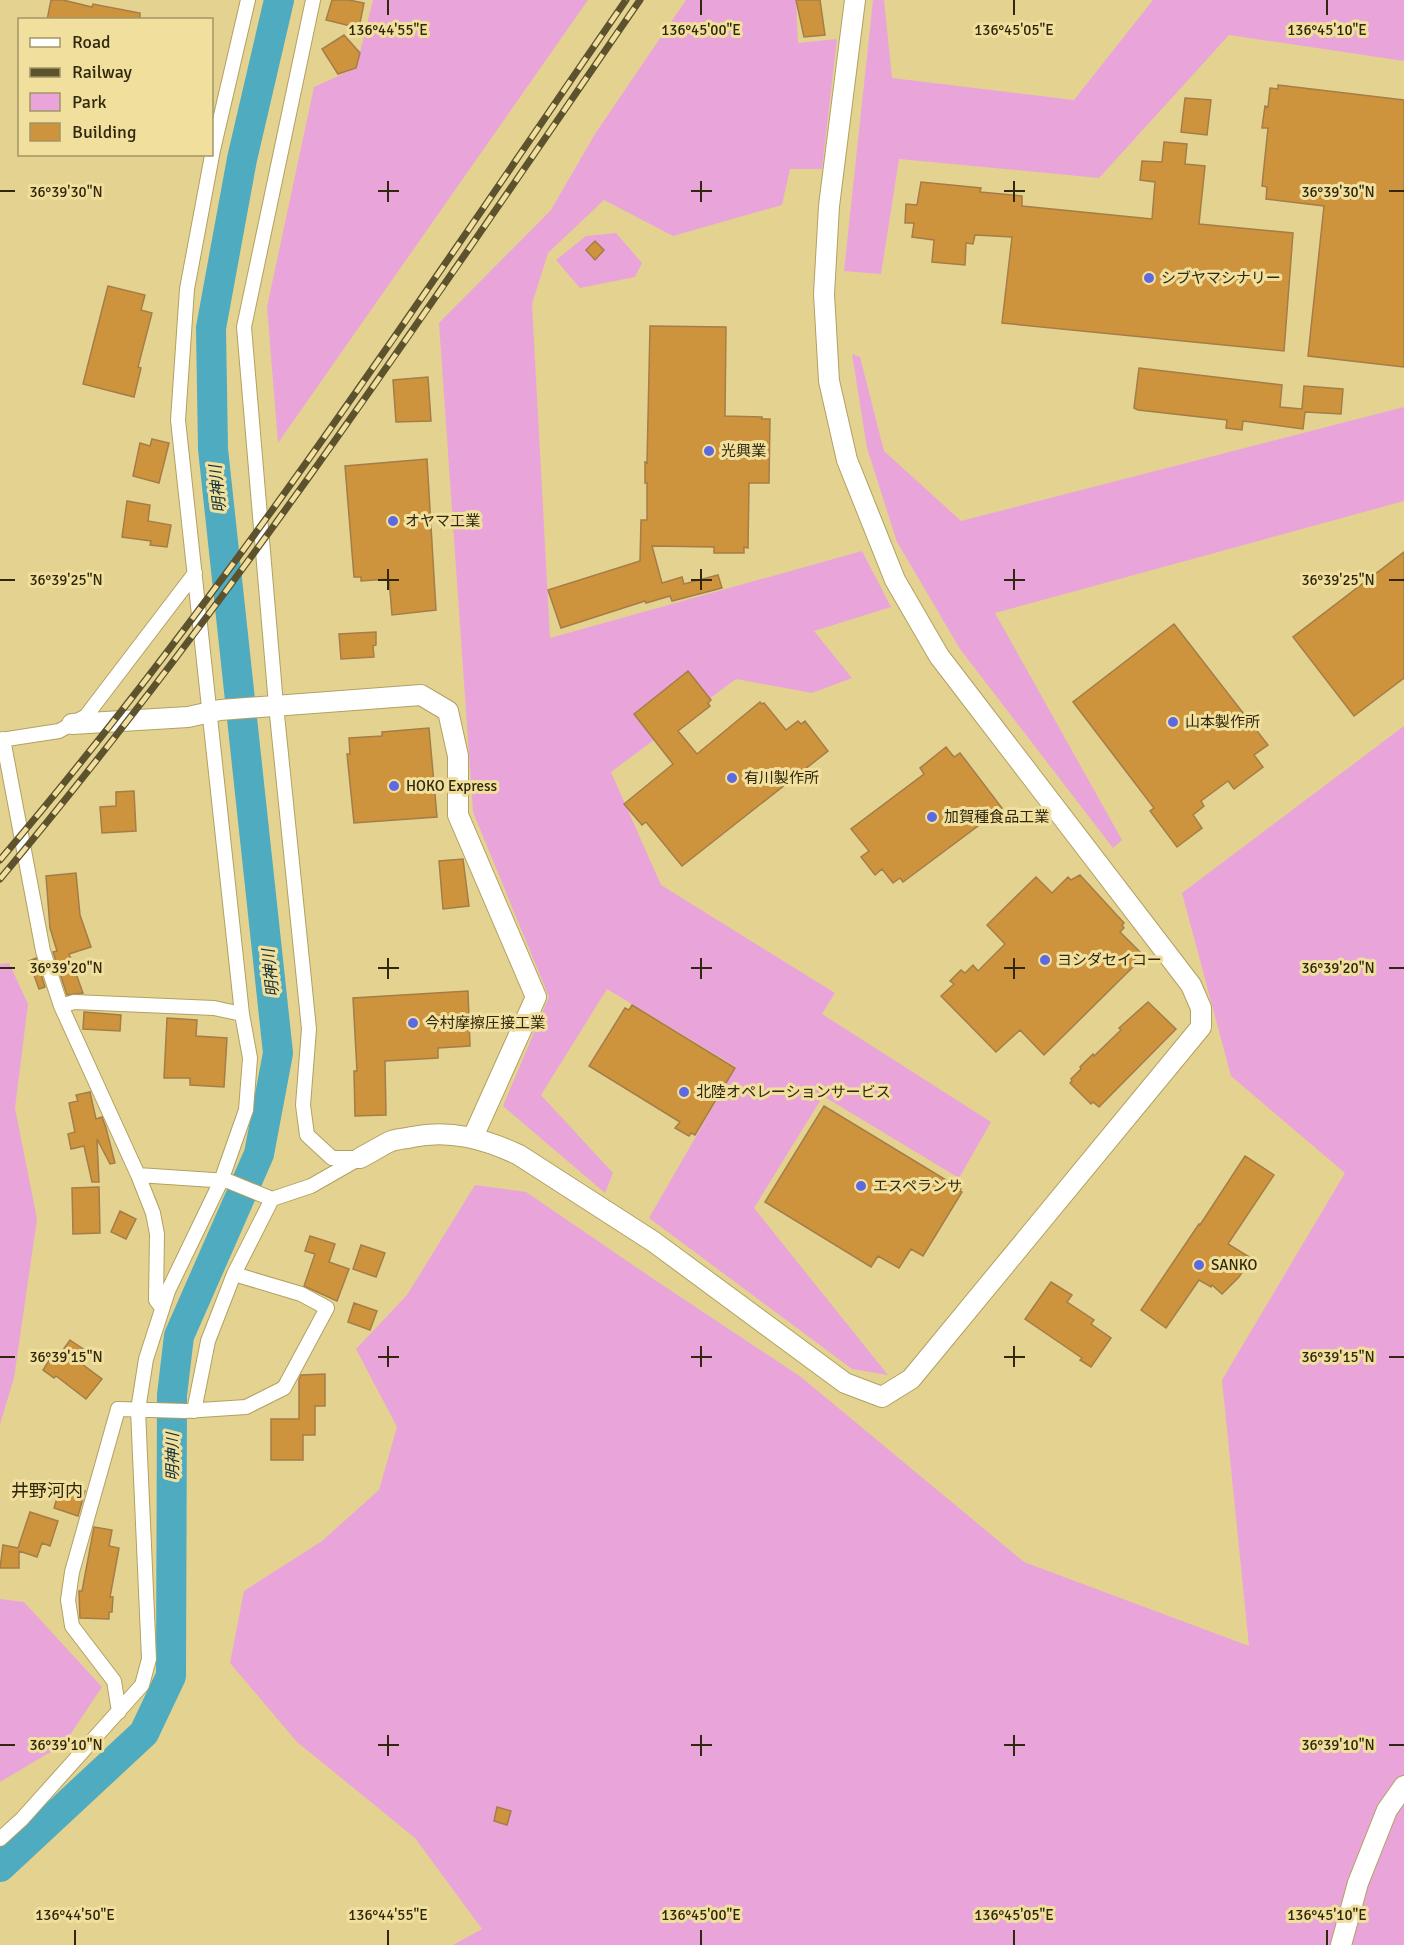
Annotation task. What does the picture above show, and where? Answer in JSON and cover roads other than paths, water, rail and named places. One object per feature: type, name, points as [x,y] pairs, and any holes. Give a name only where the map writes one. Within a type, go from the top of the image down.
[{"type":"street","points":[[213,150],[248,0]]},
{"type":"street","points":[[313,0],[244,327],[269,705],[309,1029],[303,1105],[307,1135],[332,1158],[360,1158]]},
{"type":"street","points":[[138,1174],[225,1181],[272,1199],[311,1186],[391,1142],[424,1134],[447,1133],[473,1137],[519,1155],[654,1242],[845,1383],[882,1397],[911,1379],[1201,1027],[1201,1008],[1191,985],[939,656],[894,580],[847,460],[829,381],[824,294],[829,206],[855,0]]},
{"type":"street","points":[[0,1839],[22,1819],[142,1685],[149,1659],[138,1410],[146,1359],[168,1291],[225,1181],[246,1110],[250,1058],[242,1014],[215,711],[195,573],[178,420],[187,289],[212,156]]},
{"type":"street","points":[[162,1308],[156,1300],[158,1234],[153,1213],[138,1174],[62,1006],[43,951],[2,740],[59,731],[86,716],[195,573]]},
{"type":"street","points":[[72,724],[188,717],[215,711],[269,705],[421,695],[448,711],[458,756],[459,815],[536,997],[473,1137]]},
{"type":"street","points":[[62,1006],[74,1002],[214,1008],[242,1014]]},
{"type":"street","points":[[190,1411],[208,1341],[234,1274],[272,1199]]},
{"type":"street","points":[[119,1712],[114,1681],[72,1626],[68,1600],[72,1572],[118,1409],[190,1411],[246,1407],[284,1388],[327,1308],[302,1294],[234,1274]]},
{"type":"street","points":[[1341,1945],[1358,1883],[1387,1810],[1404,1786]]},
{"type":"waterway","name":"明神川","points":[[0,1867],[144,1733],[171,1676],[172,1395],[179,1336],[259,1154],[278,1053],[213,449],[211,328],[242,159],[279,0]]},
{"type":"railway","points":[[0,860],[167,653],[246,546],[400,329],[626,0]]},
{"type":"railway","points":[[0,879],[86,774],[251,558],[408,336],[640,0]]},
{"type":"place","name":"シブヤマシナリー","points":[[1149,278]]},
{"type":"place","name":"光興業","points":[[709,451]]},
{"type":"place","name":"オヤマ工業","points":[[393,521]]},
{"type":"place","name":"山本製作所","points":[[1173,722]]},
{"type":"place","name":"有川製作所","points":[[732,778]]},
{"type":"place","name":"HOKO Express","points":[[394,786]]},
{"type":"place","name":"加賀種食品工業","points":[[932,817]]},
{"type":"place","name":"ヨシダセイコー","points":[[1045,960]]},
{"type":"place","name":"今村摩擦圧接工業","points":[[413,1023]]},
{"type":"place","name":"北陸オペレーションサービス","points":[[684,1092]]},
{"type":"place","name":"エスペランサ","points":[[861,1186]]},
{"type":"place","name":"SANKO","points":[[1199,1265]]},
{"type":"district","name":"井野河内","points":[[47,1491]]}]
